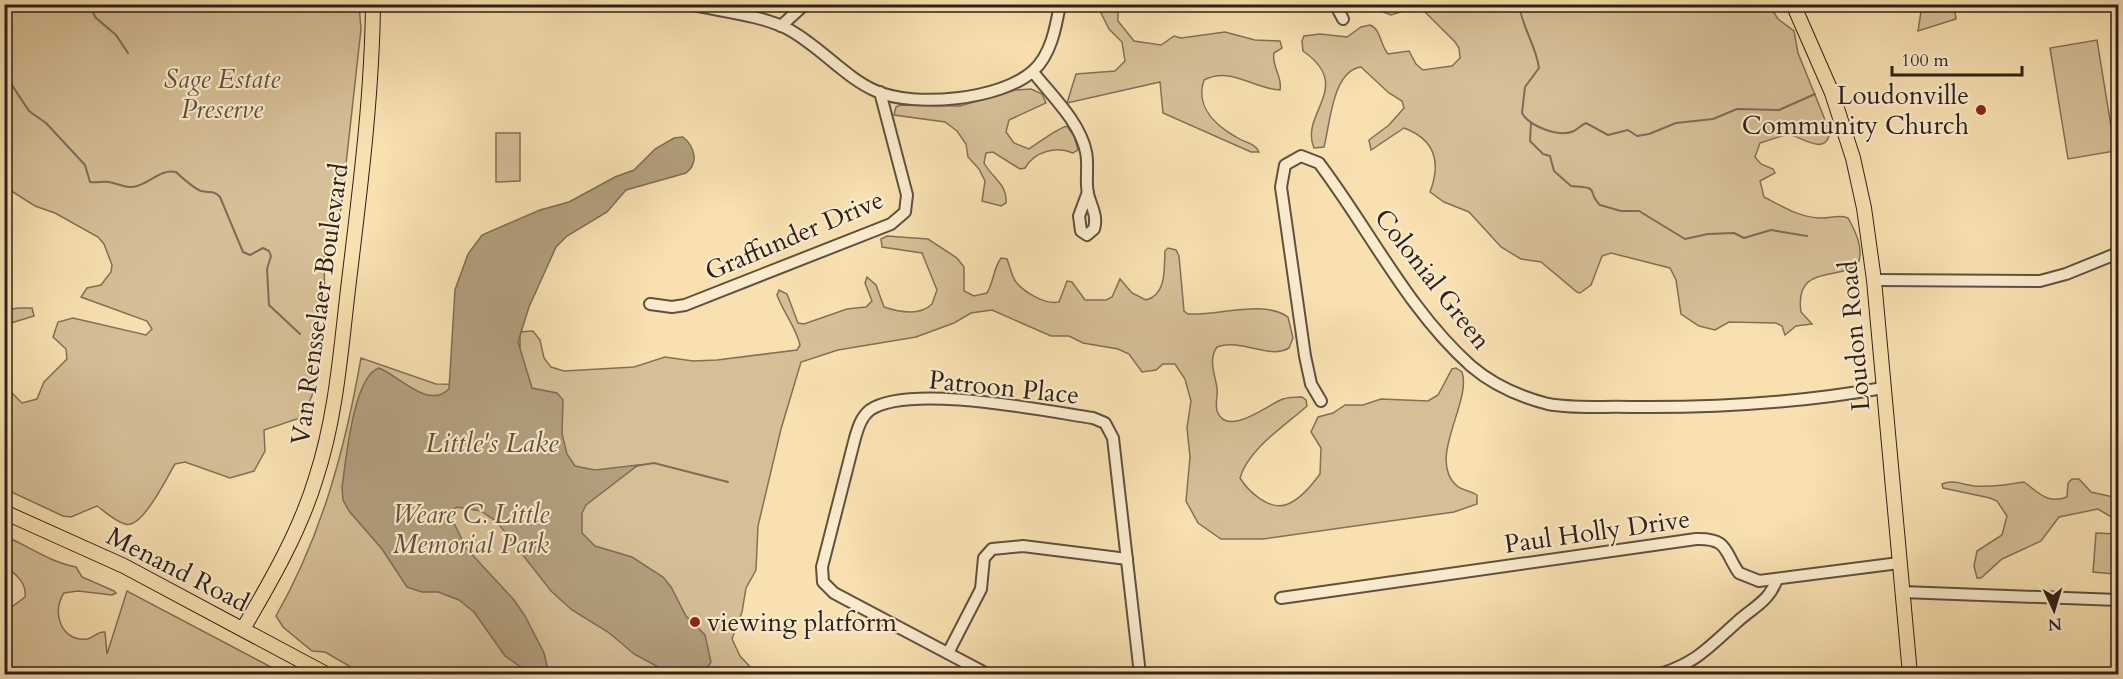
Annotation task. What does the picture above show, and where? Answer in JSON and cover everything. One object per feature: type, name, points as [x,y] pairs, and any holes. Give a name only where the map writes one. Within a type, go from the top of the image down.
[{"type":"main road","name":"Van Rensselaer Boulevard","points":[[243,629],[281,560],[304,509],[315,481],[329,429],[367,128],[373,4]]},
{"type":"main road","name":"Loudon Road","points":[[1793,4],[1832,93],[1850,149],[1864,208],[1874,280],[1910,675]]},
{"type":"main road","name":"Menand Road","points":[[4,512],[124,566],[326,675]]},
{"type":"street","points":[[689,4],[781,26],[803,38],[870,88],[917,99],[955,98],[1006,86],[1033,72],[1050,43],[1060,4]]},
{"type":"street","points":[[781,26],[805,4]]},
{"type":"street","points":[[1335,4],[1343,19]]},
{"type":"street","points":[[1033,72],[1064,111],[1083,142],[1087,160],[1088,192]]},
{"type":"street","name":"Graffunder Drive","points":[[650,304],[672,307],[685,304],[862,237],[902,216],[907,208],[907,195],[880,92]]},
{"type":"street","name":"Colonial Green","points":[[1321,401],[1311,382],[1305,356],[1281,187],[1285,165],[1301,156],[1318,163],[1414,300],[1457,352],[1483,375],[1521,395],[1563,406],[1699,406],[1817,399],[1883,388]]},
{"type":"street","points":[[1874,280],[2040,280],[2066,274],[2118,253]]},
{"type":"street","name":"Patroon Place","points":[[987,675],[834,593],[822,578],[822,567],[858,429],[863,417],[876,407],[906,401],[966,401],[1101,421],[1108,426],[1113,438],[1140,675]]},
{"type":"street","name":"Paul Holly Drive","points":[[1281,598],[1704,539],[1716,541],[1725,547],[1737,571],[1745,578],[1759,581],[1899,563]]},
{"type":"street","points":[[948,653],[981,589],[984,558],[992,549],[1023,546],[1127,559]]},
{"type":"street","points":[[1660,675],[1684,666],[1709,650],[1737,622],[1768,598],[1777,579]]},
{"type":"street","points":[[1902,592],[2118,600]]},
{"type":"green space","name":"Sage Estate Preserve","points":[[5,4],[359,5],[361,29],[341,209],[324,254],[325,312],[313,393],[303,417],[264,430],[265,451],[254,471],[230,478],[185,462],[175,464],[146,511],[132,524],[118,521],[97,506],[71,517],[63,516],[5,489],[5,386],[22,403],[37,399],[44,382],[67,359],[66,349],[53,337],[58,322],[73,318],[146,335],[152,329],[147,321],[81,297],[87,288],[101,285],[111,272],[112,265],[104,244],[98,237],[55,213],[35,206],[5,187]]},
{"type":"green space","points":[[1097,5],[1118,5],[1118,21],[1134,41],[1161,45],[1174,36],[1181,38],[1225,32],[1255,40],[1280,41],[1282,48],[1274,53],[1274,58],[1280,90],[1224,76],[1214,76],[1204,80],[1202,89],[1205,106],[1214,121],[1239,139],[1255,146],[1259,152],[1251,152],[1163,113],[1160,82],[1067,103],[1076,74],[1115,71],[1125,61],[1122,42],[1109,29]]},
{"type":"green space","points":[[1364,5],[1769,5],[1778,19],[1794,31],[1798,53],[1830,132],[1828,139],[1819,144],[1813,144],[1788,134],[1760,143],[1755,157],[1761,164],[1773,169],[1775,173],[1760,181],[1764,197],[1804,216],[1848,218],[1860,247],[1858,264],[1850,269],[1811,280],[1804,287],[1801,312],[1812,324],[1796,326],[1785,335],[1782,326],[1776,323],[1729,322],[1715,330],[1699,326],[1681,314],[1676,280],[1670,268],[1611,253],[1602,256],[1591,285],[1580,293],[1577,292],[1541,262],[1521,259],[1501,247],[1469,212],[1444,202],[1430,192],[1435,171],[1433,154],[1423,139],[1415,133],[1404,128],[1371,150],[1369,140],[1389,125],[1404,108],[1402,101],[1389,93],[1361,67],[1351,71],[1338,88],[1324,147],[1314,148],[1311,135],[1325,88],[1325,76],[1318,64],[1303,51],[1304,36],[1320,34],[1347,37],[1361,27],[1370,25],[1376,30],[1388,54],[1409,51],[1416,64],[1423,70],[1452,66],[1460,58],[1459,48],[1455,42],[1419,6],[1391,15]]},
{"type":"green space","points":[[1922,5],[1954,5],[1956,19],[1918,31]]},
{"type":"green space","points":[[2097,40],[2115,151],[2068,159],[2050,48]]},
{"type":"green space","points":[[1031,89],[1042,94],[1046,103],[1009,120],[1006,132],[1014,143],[1029,149],[1067,126],[1074,136],[1078,150],[1073,153],[1060,150],[1046,152],[1034,158],[1025,168],[1020,169],[993,152],[986,153],[984,163],[1005,191],[1006,203],[1001,206],[982,201],[985,181],[979,169],[968,157],[966,144],[957,131],[945,122],[894,115],[896,107],[900,105],[960,106],[1015,90]]},
{"type":"green space","points":[[496,133],[520,133],[520,181],[496,182]]},
{"type":"green space","name":"Weare C. Little Memorial Park","points":[[887,236],[928,239],[957,258],[964,267],[964,291],[974,296],[987,293],[996,266],[1001,258],[1007,259],[1014,279],[1020,286],[1035,297],[1048,302],[1059,302],[1067,281],[1072,282],[1085,300],[1106,300],[1112,297],[1120,279],[1132,293],[1146,300],[1153,297],[1161,287],[1165,251],[1168,248],[1176,250],[1179,256],[1184,311],[1188,314],[1266,309],[1288,317],[1293,338],[1289,348],[1273,352],[1226,345],[1217,347],[1213,357],[1217,388],[1216,408],[1222,419],[1230,422],[1239,421],[1285,398],[1302,397],[1306,400],[1307,406],[1259,447],[1244,467],[1240,478],[1260,499],[1274,505],[1281,506],[1297,499],[1320,474],[1321,448],[1311,432],[1318,417],[1333,413],[1345,405],[1363,405],[1381,399],[1428,401],[1438,395],[1452,369],[1456,368],[1462,372],[1463,384],[1448,445],[1446,460],[1448,474],[1456,485],[1477,495],[1477,504],[1454,512],[1263,539],[1221,539],[1198,523],[1186,501],[1190,457],[1187,428],[1191,401],[1185,379],[1175,364],[1163,364],[1156,370],[1142,372],[1129,354],[1118,349],[1083,343],[1069,336],[1051,336],[992,310],[971,313],[954,323],[916,337],[838,350],[801,362],[781,429],[758,526],[756,570],[746,588],[742,612],[732,639],[740,656],[757,674],[363,674],[325,652],[312,651],[283,627],[276,616],[306,554],[330,491],[355,392],[361,358],[436,384],[531,385],[520,354],[520,332],[533,331],[540,340],[544,358],[551,367],[564,371],[634,367],[665,357],[693,361],[717,360],[797,350],[800,345],[798,338],[777,295],[779,290],[787,294],[798,323],[804,324],[847,309],[866,307],[872,301],[865,283],[867,277],[876,285],[884,307],[915,312],[932,304],[937,290],[922,253],[882,247],[881,239]]},
{"type":"green space","points":[[32,308],[34,316],[11,323],[5,331],[5,310]]},
{"type":"green space","points":[[2072,479],[2079,479],[2091,492],[2118,498],[2118,521],[2098,509],[2059,517],[2041,541],[2002,559],[1981,578],[1977,578],[1974,566],[1977,551],[2002,535],[2007,516],[1997,501],[1943,488],[1942,484],[1954,482],[1987,486],[2024,482],[2043,496],[2060,499],[2067,497],[2068,483]]},
{"type":"green space","points":[[2096,533],[2117,534],[2114,574],[2093,572]]},
{"type":"green space","points":[[5,536],[49,558],[76,567],[82,577],[116,593],[112,595],[78,591],[64,593],[58,609],[61,624],[71,636],[87,639],[105,632],[107,654],[127,591],[284,674],[5,674],[5,619],[9,609],[25,597],[25,592],[20,579],[5,567]]},
{"type":"water","name":"Little's Lake","points":[[683,137],[690,145],[694,155],[693,165],[686,173],[626,190],[607,212],[567,236],[556,247],[529,307],[518,342],[532,388],[557,393],[563,400],[562,434],[567,454],[575,466],[595,470],[638,465],[586,505],[582,513],[582,533],[595,546],[632,557],[663,577],[671,587],[686,616],[705,635],[711,662],[703,674],[687,674],[660,668],[634,654],[608,632],[572,610],[551,591],[497,522],[481,511],[457,507],[452,510],[454,523],[466,548],[514,600],[544,653],[549,674],[531,674],[505,656],[474,612],[459,600],[438,592],[422,592],[407,587],[382,549],[349,511],[343,500],[342,487],[357,403],[370,374],[379,368],[413,389],[432,396],[449,389],[455,290],[468,254],[482,235],[540,210],[569,202],[615,177],[634,170],[655,149],[674,138]]},
{"type":"waterway","points":[[88,4],[96,18],[116,35],[128,53]]},
{"type":"waterway","points":[[1519,4],[1539,68],[1525,87],[1522,113],[1531,122],[1545,130],[1568,133],[1586,123],[1608,135],[1628,130],[1637,136],[1649,134],[1676,123],[1713,119],[1737,109],[1779,110],[1815,94]]},
{"type":"waterway","points":[[4,43],[4,50]]},
{"type":"waterway","points":[[4,73],[29,111],[46,123],[85,165],[90,182],[109,182],[133,187],[165,172],[176,172],[198,190],[218,195],[243,252],[250,255],[263,248],[269,251],[271,256],[267,269],[269,305],[300,334]]},
{"type":"waterway","points":[[1531,123],[1530,141],[1543,154],[1550,156],[1554,171],[1571,186],[1590,189],[1600,205],[1621,211],[1639,211],[1685,239],[1708,234],[1734,233],[1744,238],[1771,230],[1807,236]]},
{"type":"waterway","points":[[635,466],[654,463],[728,482]]},
{"type":"place","name":"Loudonville Community Church","points":[[1981,110]]},
{"type":"place","name":"viewing platform","points":[[695,622]]}]
